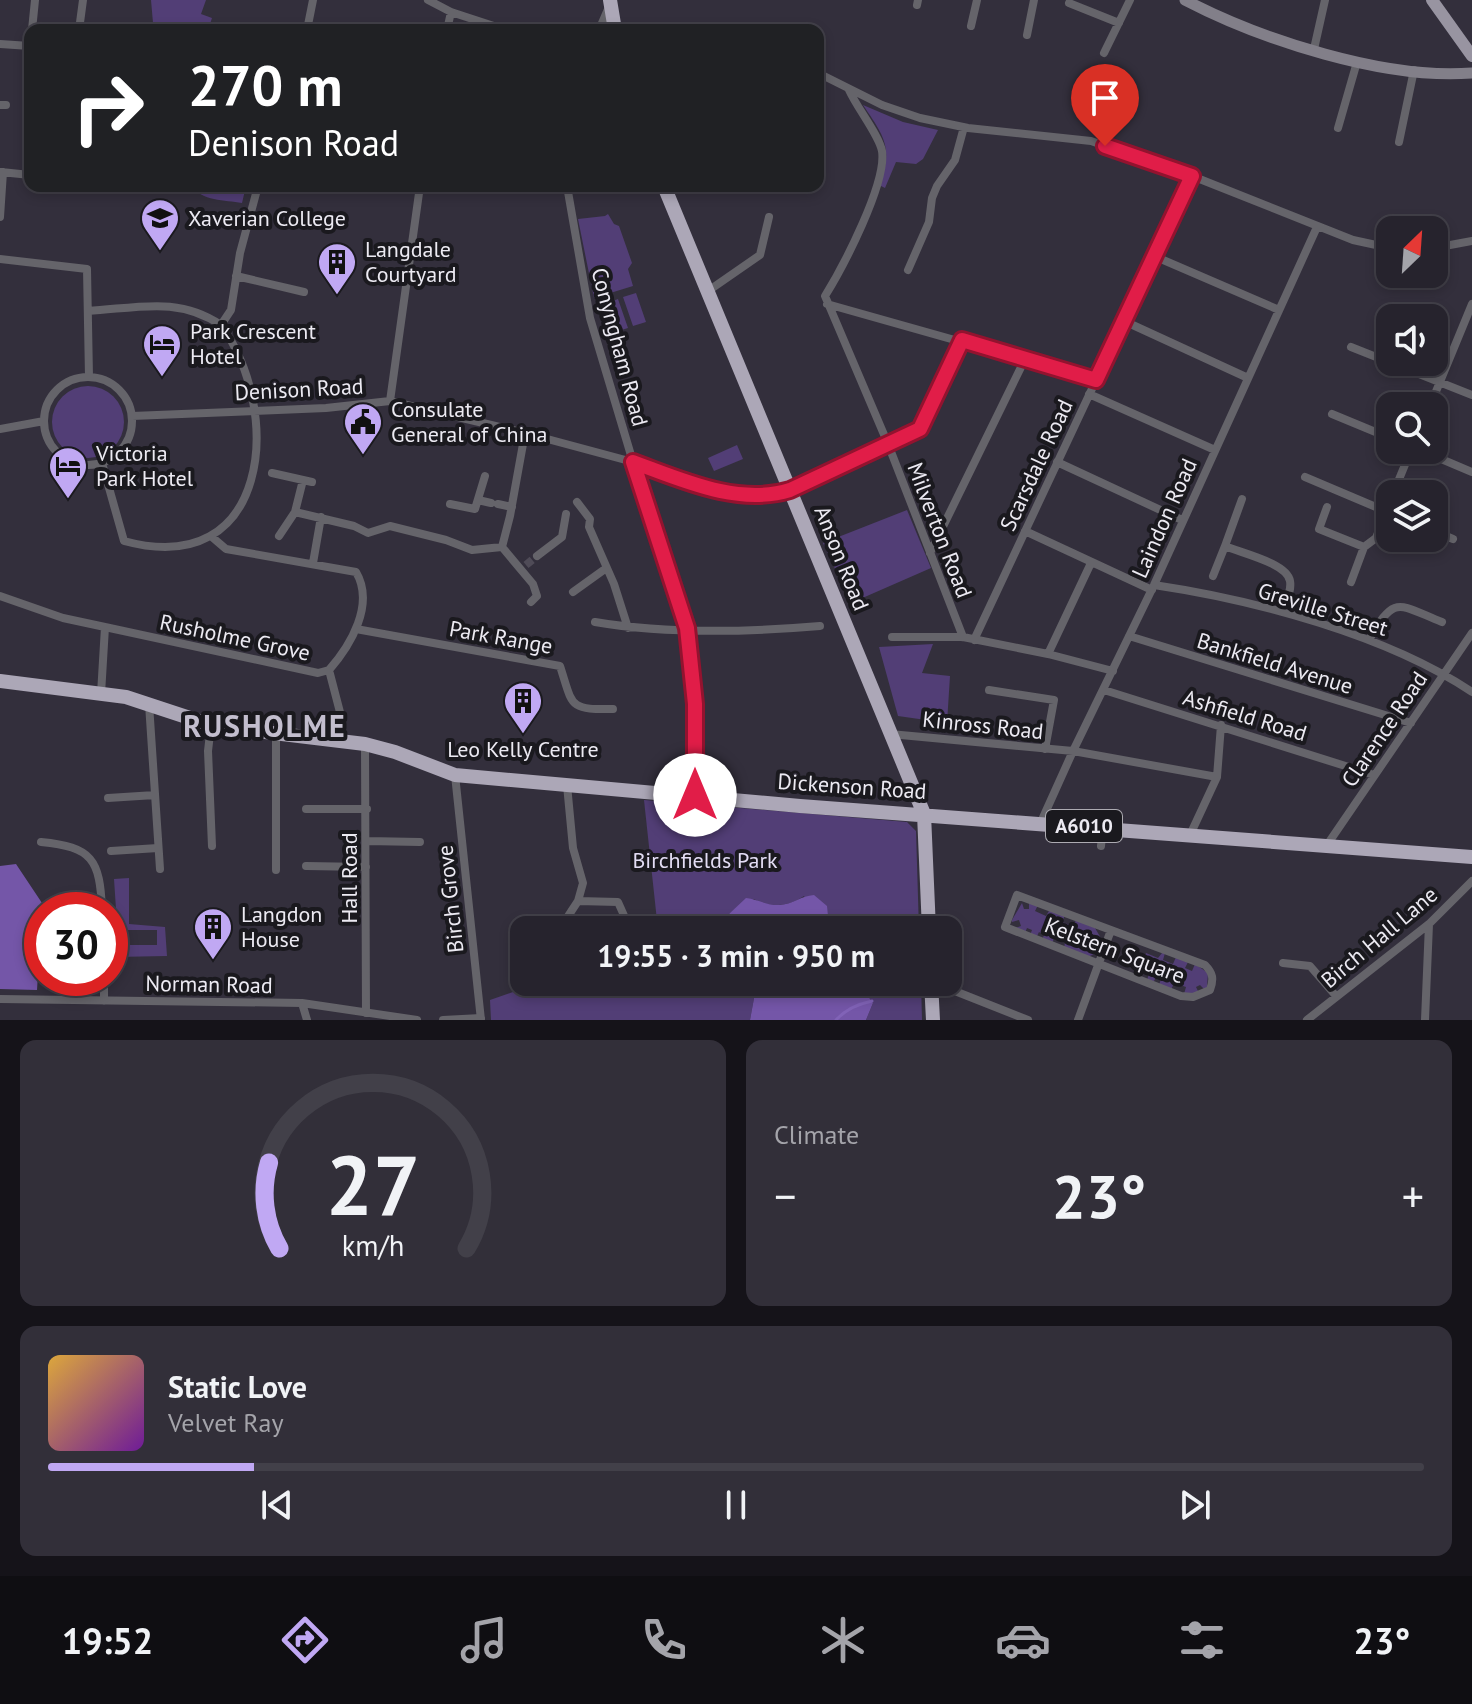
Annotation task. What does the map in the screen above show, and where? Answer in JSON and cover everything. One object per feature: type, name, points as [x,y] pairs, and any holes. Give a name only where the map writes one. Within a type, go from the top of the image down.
[{"type":"highway","points":[[610,2],[614,24]]},
{"type":"highway","name":"Anson Road","points":[[667,192],[924,814]]},
{"type":"highway","name":"Dickenson Road","points":[[0,681],[149,703],[178,716],[211,725],[341,739],[395,752],[455,775],[1472,857]]},
{"type":"highway","points":[[924,814],[928,916]]},
{"type":"highway","points":[[932,996],[933,1020]]},
{"type":"main road","points":[[1432,0],[1472,56]]},
{"type":"street","points":[[33,24],[35,0]]},
{"type":"street","points":[[80,24],[83,0]]},
{"type":"street","points":[[308,24],[313,0]]},
{"type":"street","points":[[428,0],[451,12],[488,24]]},
{"type":"street","points":[[971,26],[977,0]]},
{"type":"street","points":[[1027,35],[1034,0]]},
{"type":"street","points":[[1104,53],[1130,0]]},
{"type":"street","points":[[1185,0],[1251,30],[1357,62],[1414,70],[1472,73]]},
{"type":"street","points":[[1314,49],[1325,0]]},
{"type":"street","points":[[601,24],[610,2]]},
{"type":"street","points":[[1069,3],[1119,23]]},
{"type":"street","points":[[448,24],[451,12]]},
{"type":"street","points":[[0,44],[24,46]]},
{"type":"street","points":[[1338,128],[1357,62]]},
{"type":"street","points":[[1399,142],[1414,70]]},
{"type":"street","points":[[824,76],[907,113],[964,127],[1091,141],[1192,176],[1317,227],[1376,245]]},
{"type":"street","points":[[849,89],[882,151],[880,172],[853,246],[825,296],[827,304],[1096,380]]},
{"type":"street","points":[[908,270],[929,222],[932,198],[955,160],[964,127]]},
{"type":"street","points":[[0,217],[2,172],[24,174]]},
{"type":"street","name":"Scarsdale Road","points":[[974,640],[1192,176]]},
{"type":"street","points":[[221,325],[231,310],[257,192]]},
{"type":"street","points":[[390,401],[419,192]]},
{"type":"street","name":"Conyngham Road","points":[[568,192],[590,318],[687,628],[695,704],[695,795]]},
{"type":"street","points":[[708,291],[760,255],[769,217]]},
{"type":"street","name":"Laindon Road","points":[[1041,822],[1153,587],[1317,227]]},
{"type":"street","points":[[1448,245],[1472,241]]},
{"type":"street","points":[[1154,256],[1279,310]]},
{"type":"street","points":[[0,259],[85,267],[88,271],[89,377]]},
{"type":"street","points":[[236,276],[304,292]]},
{"type":"street","name":"Milverton Road","points":[[827,304],[888,444],[963,637]]},
{"type":"street","points":[[1436,392],[1469,319],[1472,304]]},
{"type":"street","points":[[88,311],[185,307],[206,314],[221,325],[234,342],[254,409],[256,452],[247,491],[229,523],[212,537],[193,544],[124,541],[102,463]]},
{"type":"street","points":[[1124,321],[1248,378]]},
{"type":"street","name":"Denison Road","points":[[132,416],[326,408],[390,401],[525,433],[746,496],[776,494],[920,429],[962,340]]},
{"type":"street","points":[[1351,347],[1472,395]]},
{"type":"street","points":[[930,553],[1025,359]]},
{"type":"street","points":[[89,377],[99,378],[117,387],[132,416],[130,434],[125,445],[111,459],[102,463],[79,464],[63,457],[50,442],[44,421],[55,393],[64,385],[89,377]]},
{"type":"street","points":[[1089,394],[1215,450]]},
{"type":"street","points":[[1332,414],[1376,432]]},
{"type":"street","points":[[0,429],[44,421]]},
{"type":"street","points":[[502,547],[525,433]]},
{"type":"street","points":[[1057,462],[1182,520]]},
{"type":"street","points":[[1448,462],[1472,472]]},
{"type":"street","points":[[272,473],[307,481],[295,512],[279,536]]},
{"type":"street","points":[[450,504],[475,509],[485,476]]},
{"type":"street","points":[[1305,477],[1376,507]]},
{"type":"street","points":[[1213,576],[1242,499]]},
{"type":"street","points":[[478,500],[512,507]]},
{"type":"street","points":[[577,502],[590,519],[589,527],[614,584],[628,628]]},
{"type":"street","points":[[1327,507],[1317,533],[1364,547]]},
{"type":"street","points":[[295,512],[368,533],[390,526],[472,550],[502,547],[524,567],[533,584],[537,596],[531,602]]},
{"type":"street","points":[[537,556],[562,537],[566,514]]},
{"type":"street","points":[[313,563],[321,517]]},
{"type":"street","name":"Greville Street","points":[[1025,531],[1091,563],[1153,587],[1195,591],[1282,612],[1369,640],[1444,674],[1472,692]]},
{"type":"street","points":[[212,537],[226,549],[356,572],[363,585],[360,617],[343,654],[329,670],[341,716],[341,739]]},
{"type":"street","points":[[1448,537],[1453,539]]},
{"type":"street","points":[[1351,582],[1364,547],[1376,538]]},
{"type":"street","points":[[1225,546],[1282,568],[1290,579],[1290,590],[1282,612]]},
{"type":"street","points":[[1048,654],[1091,563]]},
{"type":"street","points":[[573,592],[605,569]]},
{"type":"street","name":"Rusholme Grove","points":[[0,596],[63,618],[134,634],[318,673],[329,670]]},
{"type":"street","points":[[1369,640],[1386,611],[1397,606],[1428,612],[1442,622]]},
{"type":"street","points":[[595,622],[628,628],[768,630],[820,626]]},
{"type":"street","points":[[101,694],[105,627]]},
{"type":"street","name":"Park Range","points":[[356,629],[560,666],[572,702],[583,710],[613,709]]},
{"type":"street","name":"Clarence Road","points":[[1327,845],[1472,633]]},
{"type":"street","name":"Bankfield Avenue","points":[[1129,636],[1411,723]]},
{"type":"street","points":[[892,637],[963,637],[1113,671]]},
{"type":"street","points":[[989,690],[1054,700],[1045,749]]},
{"type":"street","name":"Ashfield Road","points":[[1104,690],[1374,775]]},
{"type":"street","points":[[149,703],[160,869]]},
{"type":"street","points":[[211,725],[208,751],[212,846]]},
{"type":"street","points":[[1190,835],[1217,777],[1221,725]]},
{"type":"street","points":[[276,734],[276,870]]},
{"type":"street","name":"Kinross Road","points":[[890,734],[1073,751],[1217,777]]},
{"type":"street","name":"Hall Road","points":[[365,744],[366,1013]]},
{"type":"street","name":"Birch Grove","points":[[455,775],[481,1019]]},
{"type":"street","points":[[567,784],[573,848],[583,883],[578,901],[568,916]]},
{"type":"street","points":[[108,798],[155,795]]},
{"type":"street","points":[[306,809],[367,809]]},
{"type":"street","points":[[1101,846],[1103,827]]},
{"type":"street","points":[[367,841],[420,842]]},
{"type":"street","points":[[41,842],[70,845],[88,855],[98,872],[100,892]]},
{"type":"street","points":[[111,851],[158,848]]},
{"type":"street","points":[[306,866],[366,867]]},
{"type":"street","name":"Birch Hall Lane","points":[[1307,1020],[1429,924],[1472,881]]},
{"type":"street","name":"Kelstern Square","points":[[1017,895],[1087,917],[1111,930],[1205,965],[1213,981],[1210,990],[1193,997],[1181,996],[1005,927],[1017,895]]},
{"type":"street","points":[[578,901],[618,902],[624,916]]},
{"type":"street","points":[[1425,1020],[1429,924]]},
{"type":"street","points":[[1078,1020],[1111,930]]},
{"type":"street","points":[[1283,963],[1310,966],[1336,996]]},
{"type":"street","points":[[962,994],[1028,1020]]},
{"type":"street","points":[[104,996],[104,1001]]},
{"type":"street","name":"Norman Road","points":[[0,999],[302,1003],[417,1020]]},
{"type":"street","points":[[302,1003],[307,1020]]},
{"type":"street","points":[[443,1020],[481,1019]]},
{"type":"green space","points":[[151,0],[206,0],[201,14],[212,18],[210,24],[153,23]]},
{"type":"green space","points":[[863,105],[903,122],[938,130],[923,159],[916,164],[896,162],[885,188],[879,185],[886,161],[884,143]]},
{"type":"green space","points":[[197,192],[245,192],[242,203]]},
{"type":"green space","points":[[608,214],[619,226],[632,263],[628,269],[633,286],[594,298],[578,219]]},
{"type":"green space","points":[[636,293],[646,322],[633,326],[623,297]]},
{"type":"green space","points":[[618,299],[628,328],[615,332],[605,304]]},
{"type":"green space","points":[[88,386],[108,392],[118,402],[124,422],[118,442],[108,452],[88,458],[68,452],[58,442],[52,422],[58,402],[68,392]]},
{"type":"green space","points":[[737,445],[743,459],[714,471],[708,458]]},
{"type":"green space","points":[[907,510],[931,568],[851,603],[823,543]]},
{"type":"green space","points":[[933,644],[922,673],[950,676],[947,723],[898,716],[879,647]]},
{"type":"green space","name":"Birchfields Park","points":[[644,800],[907,822],[916,831],[919,916],[813,916],[804,896],[779,905],[754,899],[730,916],[656,916]]},
{"type":"green space","points":[[129,878],[129,924],[165,927],[167,956],[128,957],[128,945],[157,945],[157,930],[128,930],[128,892],[115,892],[114,879]]},
{"type":"green space","points":[[1029,902],[1038,905],[1035,911],[1046,916],[1050,909],[1065,915],[1062,922],[1073,926],[1076,920],[1095,928],[1102,940],[1096,953],[1088,957],[1064,949],[1065,942],[1054,938],[1052,944],[1042,940],[1044,935],[1039,932],[1036,938],[1030,935],[1032,930],[1027,928],[1025,933],[1015,928],[1021,926],[1019,920],[1012,920],[1022,903],[1024,909],[1029,909]]},
{"type":"green space","points":[[1146,953],[1158,958],[1165,953],[1163,960],[1173,964],[1176,957],[1188,962],[1185,968],[1192,971],[1195,964],[1208,973],[1207,987],[1205,990],[1200,985],[1196,987],[1199,993],[1184,994],[1186,987],[1174,983],[1171,990],[1159,985],[1161,979],[1156,977],[1153,983],[1147,980],[1149,974],[1143,971],[1140,977],[1137,976]]},
{"type":"green space","points":[[510,993],[510,996],[754,996],[750,1020],[491,1020],[490,1000]]},
{"type":"green space","points":[[868,996],[921,996],[922,1020],[866,1020],[873,1003]]},
{"type":"shaded area","points":[[16,864],[35,892],[24,892],[24,990],[0,989],[0,866]]},
{"type":"shaded area","points":[[814,895],[827,906],[828,916],[729,914],[746,898],[780,905]]},
{"type":"shaded area","points":[[754,996],[868,996],[873,1003],[866,1020],[750,1020]]},
{"type":"waterway","points":[[836,1020],[852,1008],[872,1001]]},
{"type":"tunnel","points":[[526,565],[537,556]]},
{"type":"place","name":"Xaverian College","points":[[160,252]]},
{"type":"place","name":"Langdale Courtyard","points":[[337,296]]},
{"type":"place","name":"Park Crescent Hotel","points":[[162,378]]},
{"type":"place","name":"Consulate General of China","points":[[363,456]]},
{"type":"place","name":"Victoria Park Hotel","points":[[68,500]]},
{"type":"place","name":"Leo Kelly Centre","points":[[523,735]]},
{"type":"place","name":"Langdon House","points":[[213,961]]},
{"type":"district","name":"RUSHOLME","points":[[265,727]]},
{"type":"route","points":[[695,795],[695,704],[687,628],[633,462],[706,487],[746,496],[790,490],[920,429],[962,340],[1096,380],[1192,176],[1105,146]]}]
